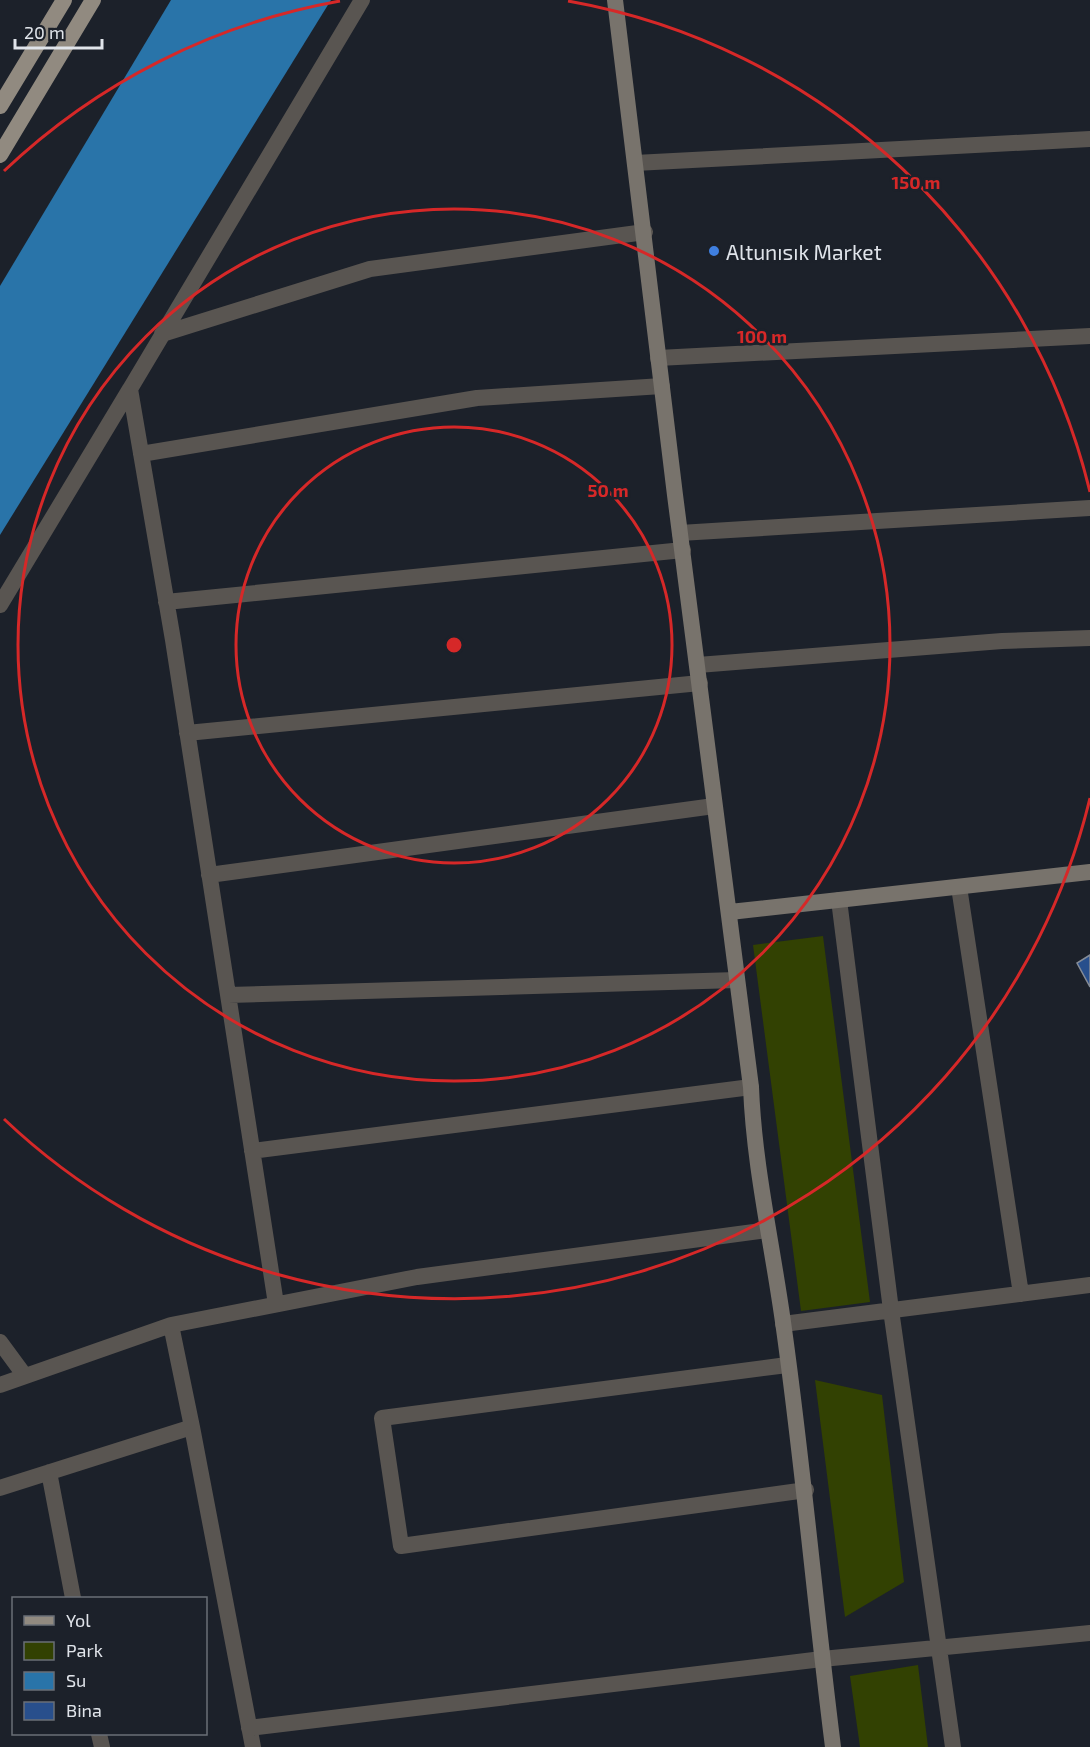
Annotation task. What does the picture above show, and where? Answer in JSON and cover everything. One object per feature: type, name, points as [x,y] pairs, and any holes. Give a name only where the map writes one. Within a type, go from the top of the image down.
[{"type":"main road","points":[[0,106],[64,0]]},
{"type":"main road","points":[[0,156],[93,0]]},
{"type":"main road","points":[[615,0],[714,806],[730,912],[751,1087],[757,1164],[783,1324],[806,1490],[833,1747]]},
{"type":"main road","points":[[730,912],[1090,872]]},
{"type":"street","points":[[0,605],[362,0]]},
{"type":"street","points":[[635,163],[1090,139]]},
{"type":"street","points":[[162,334],[370,269],[645,232]]},
{"type":"street","points":[[658,358],[1090,336]]},
{"type":"street","points":[[141,454],[477,398],[662,386]]},
{"type":"street","points":[[130,389],[187,733],[276,1304]]},
{"type":"street","points":[[166,602],[682,541],[1090,508]]},
{"type":"street","points":[[698,665],[1002,641],[1090,638]]},
{"type":"street","points":[[187,733],[700,683]]},
{"type":"street","points":[[209,875],[714,806]]},
{"type":"street","points":[[959,887],[1021,1294]]},
{"type":"street","points":[[839,900],[891,1310],[953,1747]]},
{"type":"street","points":[[228,995],[737,980]]},
{"type":"street","points":[[252,1151],[751,1087]]},
{"type":"street","points":[[0,1385],[171,1325],[417,1277],[768,1230]]},
{"type":"street","points":[[783,1324],[1090,1285]]},
{"type":"street","points":[[171,1325],[253,1747]]},
{"type":"street","points":[[0,1342],[25,1376]]},
{"type":"street","points":[[787,1365],[382,1418],[401,1546],[806,1490]]},
{"type":"street","points":[[0,1488],[192,1427]]},
{"type":"street","points":[[49,1472],[74,1597]]},
{"type":"street","points":[[249,1728],[822,1659],[1090,1633]]},
{"type":"green space","points":[[823,936],[870,1302],[801,1311],[753,945]]},
{"type":"green space","points":[[815,1380],[882,1395],[904,1582],[845,1617]]},
{"type":"green space","points":[[918,1665],[928,1747],[860,1747],[850,1676]]},
{"type":"water","points":[[171,0],[331,0],[0,535],[0,286]]},
{"type":"building","points":[[1090,955],[1090,987],[1077,963]]},
{"type":"place","name":"Altunısık Market","points":[[714,251]]}]
